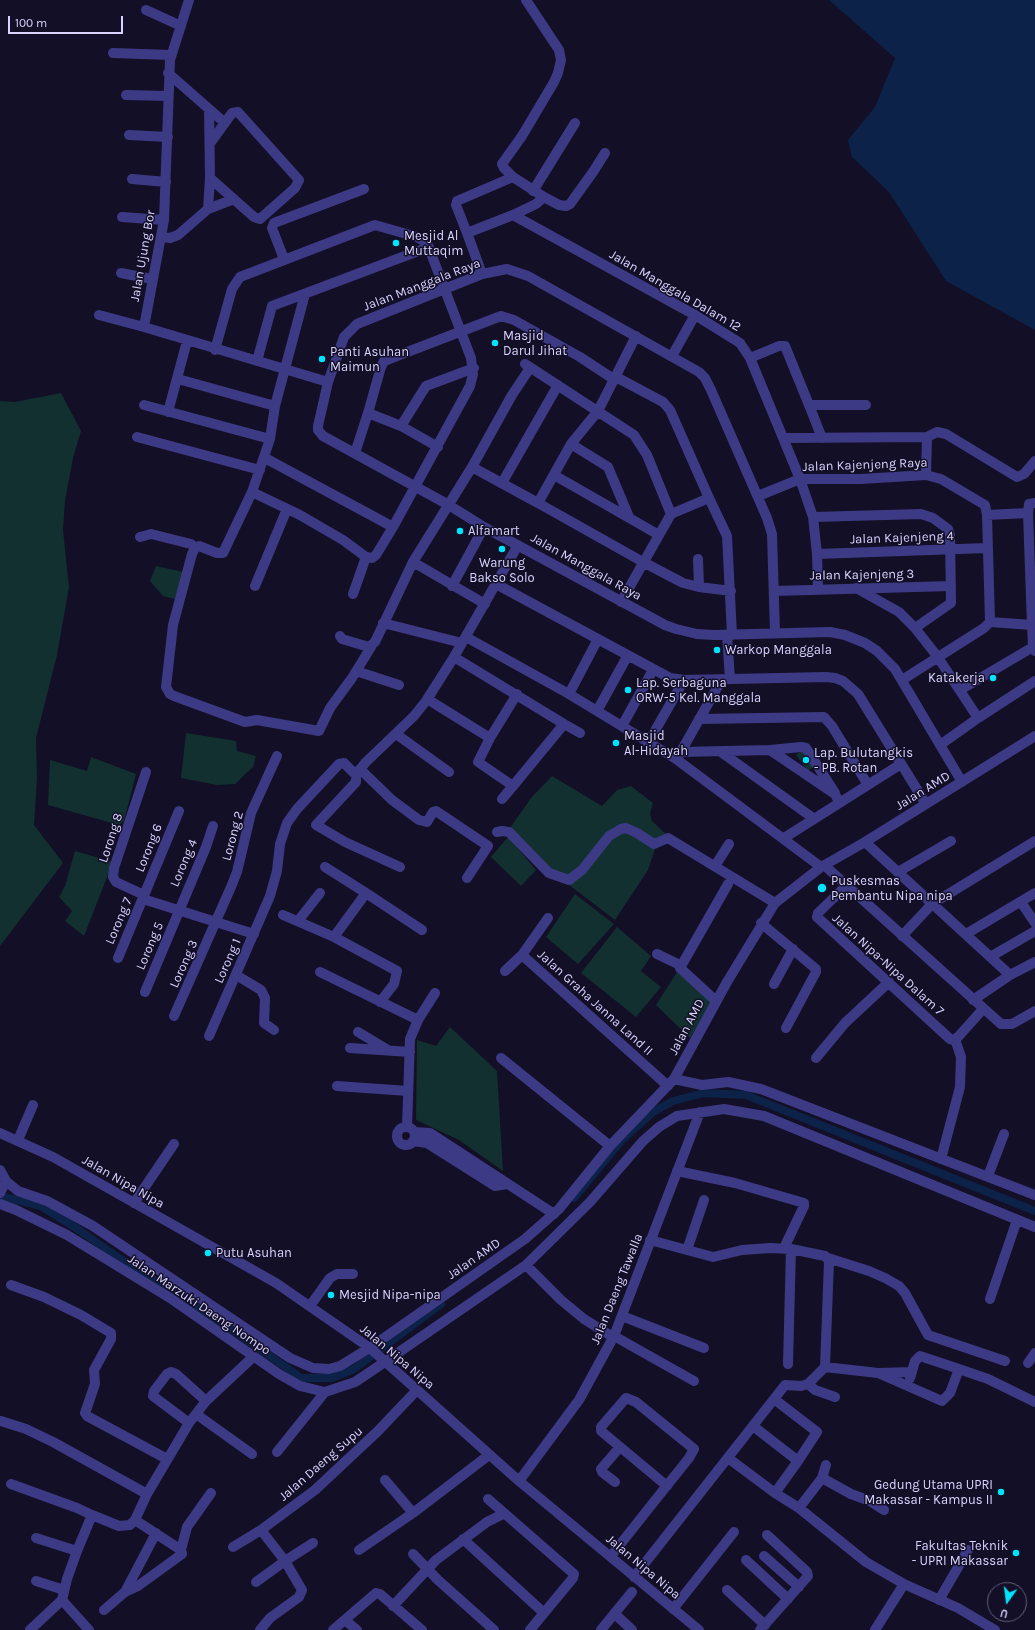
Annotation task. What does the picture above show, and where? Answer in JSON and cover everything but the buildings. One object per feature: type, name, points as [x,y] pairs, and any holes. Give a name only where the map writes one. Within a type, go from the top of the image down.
[{"type":"street","name":"Jalan Ujung Bor","points":[[144,328],[164,220],[168,137],[168,73],[171,55],[189,0]]},
{"type":"street","points":[[526,0],[559,50],[561,60],[554,82],[522,136],[502,164],[504,168],[513,177],[532,191],[563,206],[570,204],[593,172],[605,152]]},
{"type":"street","points":[[146,10],[181,26]]},
{"type":"street","points":[[113,53],[171,55]]},
{"type":"street","points":[[168,73],[225,123]]},
{"type":"street","points":[[126,95],[168,96]]},
{"type":"street","points":[[208,209],[211,142],[209,109]]},
{"type":"street","points":[[210,178],[254,217],[263,218],[295,188],[299,180],[238,112],[232,113],[211,142]]},
{"type":"street","points":[[532,191],[575,123]]},
{"type":"street","points":[[129,135],[168,137]]},
{"type":"street","points":[[482,274],[456,205],[457,201],[513,177]]},
{"type":"street","points":[[132,179],[166,182]]},
{"type":"street","points":[[284,259],[272,228],[274,223],[364,189]]},
{"type":"street","points":[[467,233],[513,215],[536,204],[544,197]]},
{"type":"street","points":[[162,236],[170,238],[178,235],[208,209],[234,199]]},
{"type":"street","name":"Jalan Manggala Dalam 12","points":[[513,215],[695,315],[740,343],[750,358],[800,479],[813,517],[817,554],[818,589]]},
{"type":"street","points":[[122,217],[164,220]]},
{"type":"street","points":[[215,350],[236,281],[246,273],[375,225],[421,239],[430,247],[474,368],[470,386],[438,447],[393,527],[376,555],[372,558],[366,557],[343,540],[287,509],[252,492]]},
{"type":"street","points":[[257,361],[271,306],[430,247]]},
{"type":"street","name":"Jalan Manggala Raya","points":[[775,633],[772,534],[758,496],[704,378],[698,372],[528,276],[507,270],[482,274],[357,324],[344,337],[328,382],[318,430],[323,436],[621,602],[676,629],[697,634],[730,635],[830,632],[859,640],[871,646],[885,658],[902,680],[962,782]]},
{"type":"street","points":[[121,273],[152,279]]},
{"type":"street","points":[[195,548],[199,546],[217,553],[223,552],[252,492],[270,440],[275,406],[305,294]]},
{"type":"street","points":[[672,356],[695,315]]},
{"type":"street","points":[[99,316],[215,350],[285,368],[328,382]]},
{"type":"street","points":[[355,453],[368,413],[373,390],[384,361],[501,316],[509,318],[615,378],[663,402],[670,410],[727,536],[731,591],[730,635],[726,679],[678,756]]},
{"type":"street","points":[[538,502],[571,444],[598,411],[636,336]]},
{"type":"street","points":[[168,412],[187,341]]},
{"type":"street","points":[[750,358],[779,346],[785,346],[822,438]]},
{"type":"street","points":[[195,548],[173,625],[166,681],[170,694],[245,722],[257,720],[319,731],[330,708],[376,640],[413,562],[447,504],[472,467],[528,366],[639,439],[671,514]]},
{"type":"street","points":[[401,426],[426,386],[474,368]]},
{"type":"street","points":[[178,379],[275,406]]},
{"type":"street","points":[[502,483],[558,385]]},
{"type":"street","points":[[144,405],[270,440]]},
{"type":"street","points":[[809,405],[866,405]]},
{"type":"street","points":[[368,413],[401,426],[438,447]]},
{"type":"street","points":[[783,438],[928,437],[937,432],[946,434],[1017,477],[1024,474],[1035,461]]},
{"type":"street","points":[[137,437],[260,470]]},
{"type":"street","points":[[926,475],[928,437]]},
{"type":"street","points":[[571,444],[608,467],[629,518]]},
{"type":"street","points":[[265,458],[393,527]]},
{"type":"street","points":[[472,467],[683,583],[698,587],[731,591]]},
{"type":"street","points":[[554,475],[658,535]]},
{"type":"street","name":"Jalan Kajenjeng Raya","points":[[758,496],[800,479],[861,479],[926,475],[941,478],[981,502],[986,507],[987,515]]},
{"type":"street","points":[[621,602],[671,514],[709,498]]},
{"type":"street","points":[[960,690],[1034,649],[1032,625],[1033,592],[1030,504],[1035,503]]},
{"type":"street","points":[[255,586],[287,509]]},
{"type":"street","points":[[813,517],[926,515],[946,527],[950,532],[950,605],[915,628]]},
{"type":"street","points":[[902,680],[937,656],[984,628],[990,622],[987,515],[1030,518]]},
{"type":"street","points":[[452,586],[484,527]]},
{"type":"street","points":[[140,538],[146,534],[151,534],[191,544],[195,548]]},
{"type":"street","points":[[400,867],[345,842],[316,825],[356,782],[358,772],[426,701],[454,657],[518,545]]},
{"type":"street","name":"Jalan Kajenjeng 4","points":[[817,554],[987,548]]},
{"type":"street","points":[[353,594],[366,557]]},
{"type":"street","points":[[698,559],[698,587]]},
{"type":"street","points":[[413,562],[485,604]]},
{"type":"street","points":[[496,584],[670,678],[684,680],[826,677],[834,678],[843,682],[858,694],[926,804]]},
{"type":"street","name":"Jalan Kajenjeng 3","points":[[774,591],[951,586]]},
{"type":"street","points":[[856,588],[899,612],[915,628],[937,656],[978,718]]},
{"type":"street","points":[[990,622],[1032,625]]},
{"type":"street","points":[[383,623],[464,640],[569,694],[648,743],[678,756],[822,866],[998,1022],[1005,1026],[1022,1020],[1035,1012]]},
{"type":"street","points":[[341,637],[370,647]]},
{"type":"street","points":[[569,694],[598,639]]},
{"type":"street","points":[[597,711],[628,656]]},
{"type":"street","points":[[454,657],[564,724],[580,732]]},
{"type":"street","points":[[622,726],[653,670]]},
{"type":"street","points":[[356,671],[399,685]]},
{"type":"street","points":[[648,743],[684,680]]},
{"type":"street","points":[[940,745],[1035,681]]},
{"type":"street","points":[[513,786],[478,762],[490,738],[517,694]]},
{"type":"street","points":[[432,702],[490,738]]},
{"type":"street","points":[[700,719],[824,717],[832,726],[868,785]]},
{"type":"street","points":[[502,799],[564,724]]},
{"type":"street","points":[[396,734],[450,772]]},
{"type":"street","name":"Jalan AMD","points":[[6,1181],[18,1191],[47,1201],[92,1226],[300,1364],[313,1368],[329,1369],[340,1366],[371,1349],[526,1239],[554,1214],[590,1173],[610,1146],[671,1083],[716,1001],[775,903],[822,866],[865,842],[1035,736]]},
{"type":"street","points":[[678,756],[721,752],[801,747],[806,748],[837,798]]},
{"type":"street","points":[[770,750],[837,798]]},
{"type":"street","points":[[721,752],[813,818]]},
{"type":"street","name":"Lorong 2","points":[[216,923],[237,872],[251,813],[277,756]]},
{"type":"street","name":"Lorong 1","points":[[209,1036],[270,896],[280,844],[287,823],[297,809],[339,764],[344,764],[358,772]]},
{"type":"street","points":[[784,838],[813,818],[837,798],[868,785],[902,764]]},
{"type":"street","name":"Lorong 8","points":[[143,897],[116,882],[113,877],[114,868],[146,772]]},
{"type":"street","points":[[358,772],[419,820],[427,822],[433,812],[436,811],[488,846],[467,878]]},
{"type":"street","name":"Lorong 6","points":[[143,897],[178,811]]},
{"type":"street","name":"Lorong 4","points":[[179,910],[206,847],[213,826]]},
{"type":"street","points":[[497,832],[509,832],[549,873],[564,880],[573,878],[582,870],[610,836],[624,828],[637,833],[654,844],[668,838],[775,903]]},
{"type":"street","points":[[898,872],[951,841]]},
{"type":"street","points":[[865,842],[1010,975]]},
{"type":"street","points":[[902,936],[932,904],[1035,842]]},
{"type":"street","points":[[715,866],[729,844]]},
{"type":"street","points":[[325,868],[422,930]]},
{"type":"street","points":[[680,966],[728,884]]},
{"type":"street","name":"Jalan Nipa-Nipa Dalam 7","points":[[846,886],[818,913],[817,918],[950,1039],[956,1038]]},
{"type":"street","points":[[298,921],[320,893]]},
{"type":"street","points":[[334,937],[366,893]]},
{"type":"street","points":[[966,934],[1035,893]]},
{"type":"street","points":[[143,897],[216,923],[254,934]]},
{"type":"street","name":"Lorong 7","points":[[118,958],[143,897]]},
{"type":"street","points":[[1021,902],[1035,923]]},
{"type":"street","name":"Lorong 5","points":[[145,992],[179,910]]},
{"type":"street","points":[[283,915],[334,937],[397,971],[394,984],[380,1002]]},
{"type":"street","name":"Jalan Graha Janna Land II","points":[[506,971],[522,955],[548,918]]},
{"type":"street","name":"Lorong 3","points":[[174,1016],[216,923]]},
{"type":"street","points":[[762,923],[815,968],[816,972],[786,1028]]},
{"type":"street","points":[[990,957],[1035,931]]},
{"type":"street","points":[[774,984],[793,949]]},
{"type":"street","points":[[657,954],[680,966],[682,972],[716,1001]]},
{"type":"street","name":"Jalan Graha Janna Land II","points":[[522,955],[671,1083]]},
{"type":"street","points":[[973,1000],[1010,975],[1035,962]]},
{"type":"street","points":[[320,972],[418,1020]]},
{"type":"street","points":[[236,975],[261,990],[264,998],[264,1023],[274,1030]]},
{"type":"street","points":[[816,1058],[845,1023],[889,982]]},
{"type":"street","points":[[389,990],[396,1010]]},
{"type":"street","points":[[435,993],[418,1020],[410,1039],[408,1091],[411,1133],[430,1133],[554,1214]]},
{"type":"street","points":[[941,1159],[960,1087],[962,1057],[956,1038],[983,1009]]},
{"type":"street","points":[[358,1032],[390,1051]]},
{"type":"street","points":[[350,1048],[410,1052]]},
{"type":"street","points":[[501,1058],[610,1146]]},
{"type":"street","points":[[671,1083],[702,1085],[728,1082],[762,1089],[1035,1195]]},
{"type":"street","points":[[337,1086],[408,1091]]},
{"type":"street","points":[[18,1140],[33,1105]]},
{"type":"street","points":[[277,1452],[325,1392],[355,1382],[526,1265],[590,1202],[625,1161],[659,1127],[677,1116],[724,1108],[764,1116],[1035,1227]]},
{"type":"street","name":"Jalan Daeng Tawalla","points":[[519,1481],[579,1400],[614,1336],[700,1112]]},
{"type":"street","name":"Jalan Nipa Nipa","points":[[0,1132],[53,1156],[276,1283],[371,1349],[519,1481],[699,1630]]},
{"type":"street","points":[[988,1176],[1004,1134]]},
{"type":"street","points":[[134,1203],[174,1144]]},
{"type":"street","points":[[0,1170],[6,1181],[0,1192]]},
{"type":"street","points":[[677,1171],[735,1183],[804,1203],[787,1248],[788,1364]]},
{"type":"street","points":[[687,1250],[704,1200]]},
{"type":"street","name":"Jalan Marzuki Daeng Nompo","points":[[0,1204],[16,1210],[67,1235],[170,1298],[253,1357],[300,1386],[325,1392]]},
{"type":"street","points":[[990,1299],[1017,1220]]},
{"type":"street","points":[[650,1240],[713,1257],[742,1250],[787,1248],[819,1253],[828,1258],[869,1271],[899,1286],[905,1293],[928,1335],[1005,1361]]},
{"type":"street","points":[[634,1577],[787,1384],[799,1386],[808,1384],[825,1366],[828,1258]]},
{"type":"street","points":[[526,1265],[561,1300],[584,1319],[608,1334],[694,1380]]},
{"type":"street","points":[[310,1306],[330,1278],[337,1274],[353,1274]]},
{"type":"street","points":[[11,1285],[44,1297],[81,1315],[111,1334],[111,1339],[95,1367],[95,1384],[85,1413],[87,1416],[167,1459]]},
{"type":"street","points":[[622,1316],[704,1348]]},
{"type":"street","points":[[1028,1363],[1035,1353]]},
{"type":"street","points":[[907,1387],[916,1359],[920,1356],[988,1379],[1035,1402]]},
{"type":"street","points":[[11,1484],[77,1508],[121,1527],[130,1525],[135,1520],[147,1494],[189,1423],[206,1401],[253,1357]]},
{"type":"street","points":[[825,1366],[878,1373],[912,1372]]},
{"type":"street","points":[[878,1373],[907,1387],[940,1400],[944,1400],[950,1393],[959,1368]]},
{"type":"street","points":[[189,1423],[153,1396],[154,1391],[167,1374],[171,1372],[176,1374],[206,1401]]},
{"type":"street","points":[[808,1384],[815,1390],[835,1397]]},
{"type":"street","name":"Jalan Daeng Supu","points":[[233,1547],[261,1530],[297,1504],[378,1431],[417,1390]]},
{"type":"street","points":[[611,1556],[693,1454],[693,1447],[636,1402],[628,1398],[624,1400],[601,1430],[667,1486]]},
{"type":"street","points":[[774,1399],[817,1432],[775,1493]]},
{"type":"street","points":[[196,1414],[252,1454]]},
{"type":"street","points":[[1,1421],[53,1442],[147,1494]]},
{"type":"street","points":[[753,1426],[798,1461]]},
{"type":"street","points":[[615,1482],[602,1472],[601,1469],[620,1447]]},
{"type":"street","points":[[359,1550],[413,1513],[489,1455]]},
{"type":"street","points":[[728,1458],[775,1493],[799,1508],[866,1562],[904,1584],[958,1608],[978,1626],[995,1630]]},
{"type":"street","points":[[799,1508],[822,1478],[826,1465]]},
{"type":"street","points":[[822,1478],[851,1494],[870,1501],[884,1510]]},
{"type":"street","points":[[386,1480],[413,1513]]},
{"type":"street","points":[[104,1610],[125,1592],[138,1586],[182,1555],[181,1550],[187,1528],[211,1493]]},
{"type":"street","points":[[488,1499],[503,1514],[572,1572],[573,1578],[530,1630]]},
{"type":"street","points":[[393,1606],[427,1569],[463,1539],[487,1522],[503,1514]]},
{"type":"street","points":[[30,1630],[62,1600],[77,1551],[92,1515]]},
{"type":"street","points":[[135,1520],[181,1550]]},
{"type":"street","points":[[260,1630],[270,1618],[302,1594],[301,1586],[285,1561],[261,1530]]},
{"type":"street","points":[[673,1609],[734,1532]]},
{"type":"street","points":[[125,1592],[156,1533]]},
{"type":"street","points":[[727,1590],[762,1627],[808,1577],[808,1573],[767,1535]]},
{"type":"street","points":[[36,1538],[77,1551]]},
{"type":"street","points":[[463,1539],[544,1613]]},
{"type":"street","points":[[256,1582],[313,1543]]},
{"type":"street","points":[[939,1600],[968,1550]]},
{"type":"street","points":[[413,1554],[427,1569],[494,1630]]},
{"type":"street","points":[[764,1556],[799,1587]]},
{"type":"street","points":[[746,1560],[788,1599]]},
{"type":"street","points":[[36,1581],[64,1590]]},
{"type":"street","points":[[875,1630],[904,1584]]},
{"type":"street","points":[[601,1630],[616,1614],[632,1592]]},
{"type":"street","points":[[333,1630],[376,1593],[381,1595],[422,1630]]},
{"type":"street","points":[[62,1600],[86,1629]]},
{"type":"street","points":[[616,1614],[632,1630]]},
{"type":"street","points":[[345,1620],[357,1630]]},
{"type":"green space","points":[[61,393],[81,431],[73,458],[65,501],[63,530],[69,587],[57,655],[36,738],[37,779],[34,825],[63,863],[0,946],[0,401],[15,402]]},
{"type":"green space","points":[[156,566],[184,572],[175,599],[163,596],[150,581]]},
{"type":"green space","points":[[186,733],[236,741],[237,751],[256,756],[253,767],[235,784],[217,785],[181,778]]},
{"type":"green space","name":"Lap. Bulutangkis - PB. Rotan","points":[[804,749],[815,766],[808,771],[796,755]]},
{"type":"green space","points":[[91,757],[136,774],[124,821],[119,825],[48,805],[50,760],[87,771]]},
{"type":"green space","points":[[552,776],[602,806],[617,790],[631,786],[653,803],[650,814],[652,821],[667,835],[655,849],[648,870],[615,920],[548,869],[508,831],[531,798]]},
{"type":"green space","points":[[508,837],[536,870],[521,886],[491,857]]},
{"type":"green space","points":[[75,851],[113,862],[84,936],[65,921],[72,911],[59,897],[65,886]]},
{"type":"green space","points":[[575,894],[614,924],[578,964],[546,937]]},
{"type":"green space","points":[[617,927],[651,956],[641,971],[661,987],[636,1017],[581,973]]},
{"type":"green space","points":[[677,972],[712,1003],[690,1038],[656,1005]]},
{"type":"green space","points":[[450,1027],[497,1071],[503,1171],[459,1140],[416,1120],[417,1040],[436,1046]]},
{"type":"water","points":[[829,0],[1035,0],[1035,330],[946,281],[889,192],[852,157],[848,140],[875,107],[895,58]]},
{"type":"waterway","points":[[574,1198],[622,1140],[653,1112],[673,1101],[704,1093],[746,1095],[1035,1211]]},
{"type":"waterway","points":[[4,1197],[41,1206],[119,1258],[237,1333],[301,1378],[332,1378],[354,1369],[441,1304]]},
{"type":"place","name":"Mesjid Al Muttaqim","points":[[396,243]]},
{"type":"place","name":"Masjid Darul Jihat","points":[[495,343]]},
{"type":"place","name":"Panti Asuhan Maimun","points":[[322,359]]},
{"type":"place","name":"Alfamart","points":[[460,531]]},
{"type":"place","name":"Warung Bakso Solo","points":[[502,549]]},
{"type":"place","name":"Warkop Manggala","points":[[717,650]]},
{"type":"place","name":"Katakerja","points":[[993,678]]},
{"type":"place","name":"Lap. Serbaguna ORW-5 Kel. Manggala","points":[[628,690]]},
{"type":"place","name":"Masjid Al-Hidayah","points":[[616,743]]},
{"type":"place","name":"Lap. Bulutangkis - PB. Rotan","points":[[806,760]]},
{"type":"place","name":"Puskesmas Pembantu Nipa nipa","points":[[822,888]]},
{"type":"place","name":"Putu Asuhan","points":[[208,1253]]},
{"type":"place","name":"Mesjid Nipa-nipa","points":[[331,1295]]},
{"type":"place","name":"Gedung Utama UPRI Makassar - Kampus II","points":[[1001,1492]]},
{"type":"place","name":"Fakultas Teknik - UPRI Makassar","points":[[1016,1553]]}]
